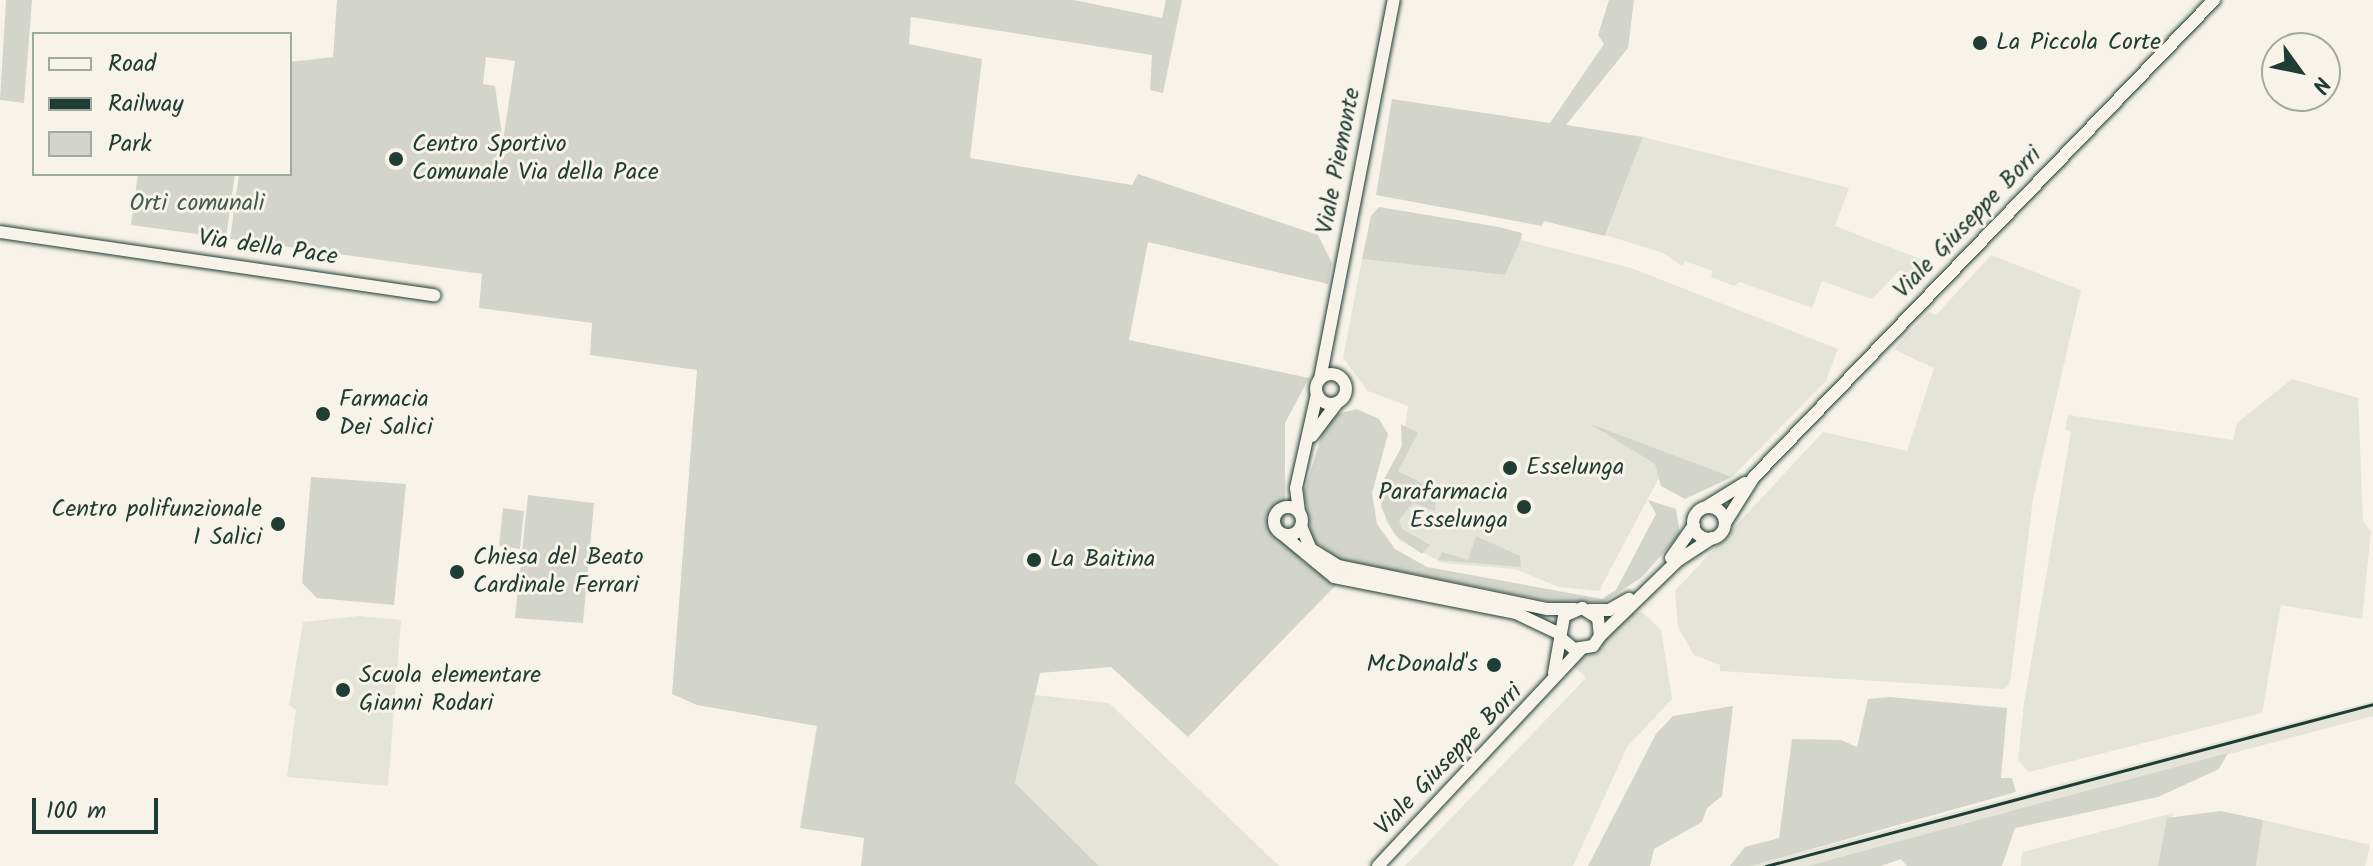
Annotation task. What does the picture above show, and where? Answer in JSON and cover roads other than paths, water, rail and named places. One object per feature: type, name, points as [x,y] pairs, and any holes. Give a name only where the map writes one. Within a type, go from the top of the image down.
[{"type":"street","name":"Viale Piemonte","points":[[1320,379],[1394,0]]},
{"type":"street","name":"Viale Giuseppe Borri","points":[[1378,866],[1580,650],[1600,636],[1677,561],[1712,538],[1754,477],[2214,0]]},
{"type":"street","name":"Via della Pace","points":[[0,232],[434,295]]},
{"type":"street","name":"Viale Piemonte","points":[[1328,331],[1340,377]]},
{"type":"street","points":[[1305,449],[1346,389],[1340,377],[1320,379],[1296,488],[1301,526],[1311,549],[1338,566],[1548,609],[1575,609]]},
{"type":"street","points":[[1317,394],[1325,403],[1337,403]]},
{"type":"street","name":"Viale Giuseppe Borri","points":[[1551,682],[1564,616],[1575,609],[1613,609],[1637,592],[1706,508],[1754,477]]},
{"type":"street","points":[[1296,488],[1274,522],[1282,534],[1334,577],[1516,613],[1580,650]]},
{"type":"street","points":[[1706,508],[1718,510],[1725,523]]},
{"type":"street","points":[[1282,509],[1299,512]]},
{"type":"street","points":[[1694,525],[1712,538]]},
{"type":"street","points":[[1282,534],[1301,526]]},
{"type":"street","points":[[1589,610],[1601,623],[1600,636]]},
{"type":"railway","points":[[1766,866],[2373,704]]},
{"type":"place","name":"La Piccola Corte","points":[[1980,43]]},
{"type":"place","name":"Centro Sportivo Comunale Via della Pace","points":[[396,159]]},
{"type":"place","name":"Farmacia Dei Salici","points":[[323,414]]},
{"type":"place","name":"Esselunga","points":[[1510,468]]},
{"type":"place","name":"Parafarmacia Esselunga","points":[[1524,507]]},
{"type":"place","name":"Centro polifunzionale I Salici","points":[[278,524]]},
{"type":"place","name":"La Baitina","points":[[1034,560]]},
{"type":"place","name":"Chiesa del Beato Cardinale Ferrari","points":[[457,572]]},
{"type":"place","name":"McDonald's","points":[[1494,665]]},
{"type":"place","name":"Scuola elementare Gianni Rodari","points":[[343,690]]},
{"type":"park label","name":"Orti comunali","points":[[197,204]]}]
